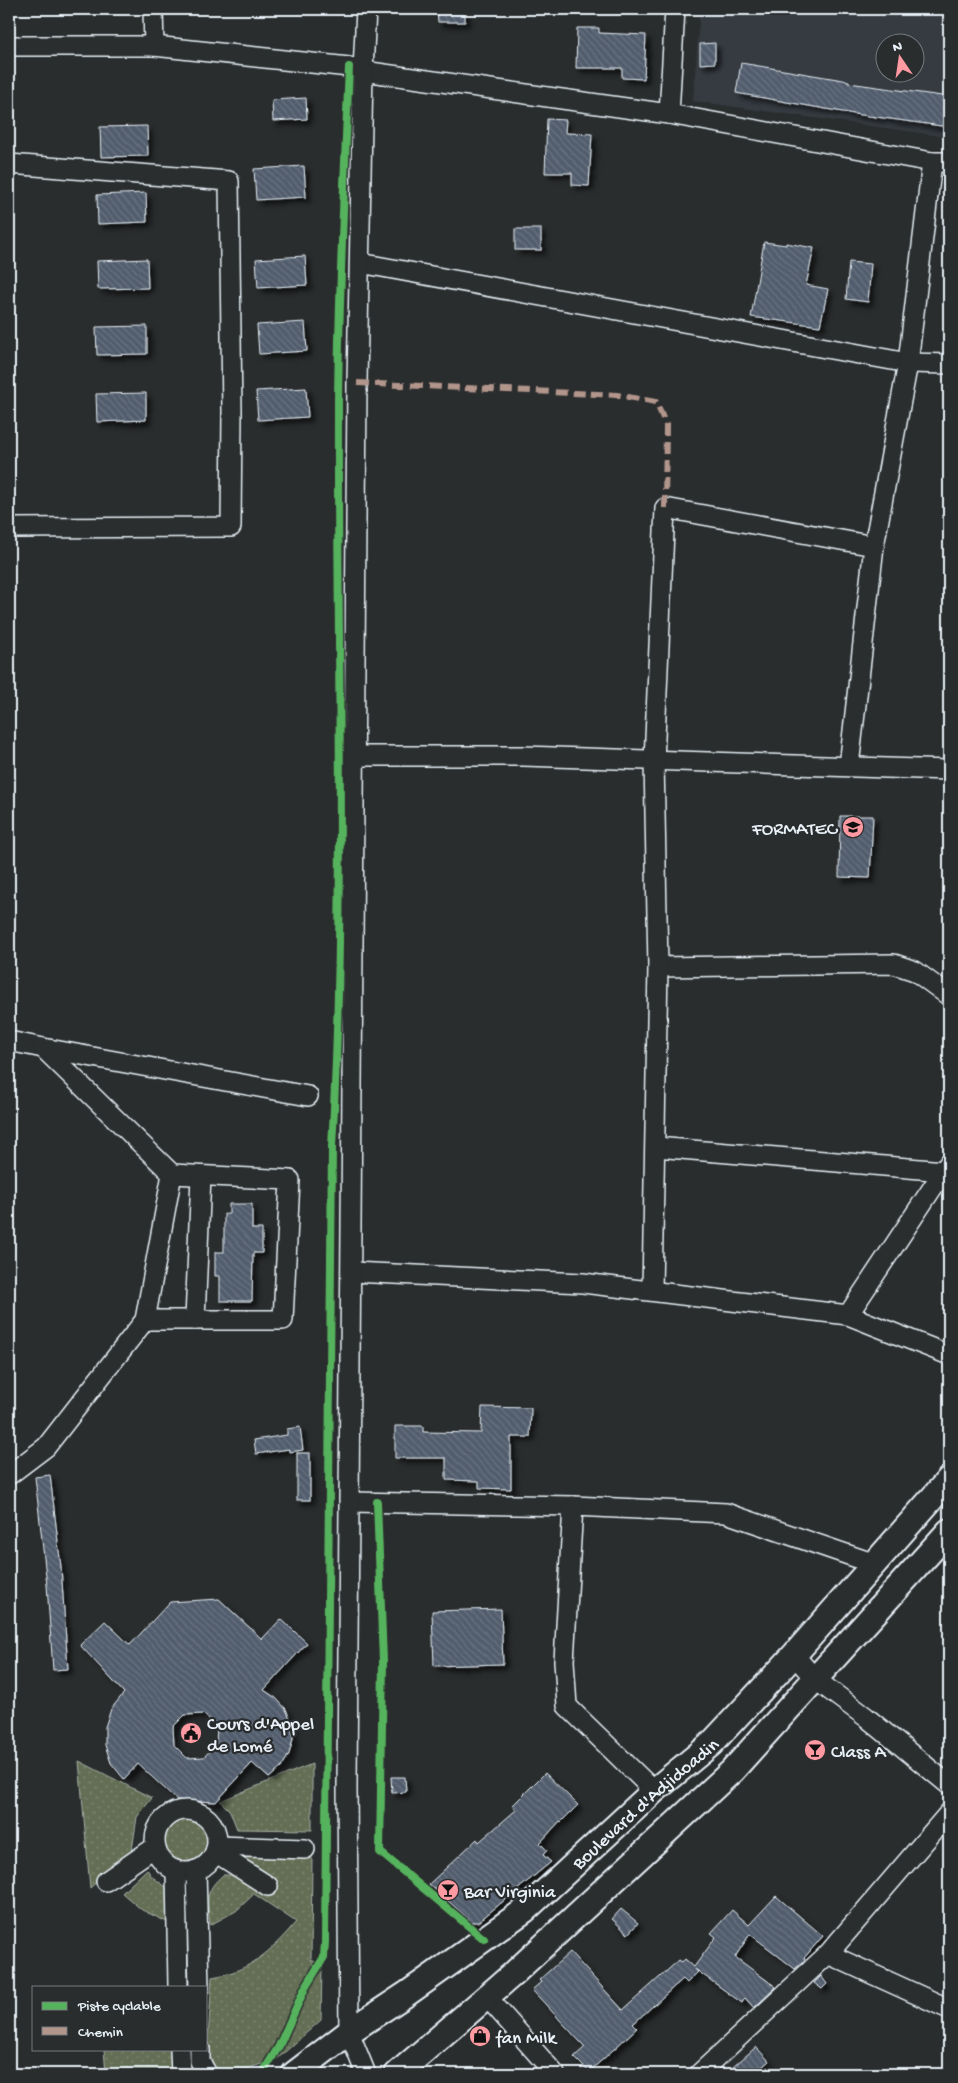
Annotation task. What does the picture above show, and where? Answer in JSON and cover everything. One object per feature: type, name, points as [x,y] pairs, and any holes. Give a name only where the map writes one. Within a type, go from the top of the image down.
[{"type":"main road","name":"Boulevard d'Adjidoadin","points":[[294,2074],[349,2032],[408,1993],[524,1910],[654,1791],[711,1744],[794,1655],[949,1480]]},
{"type":"main road","name":"Boulevard d'Adjidoadin","points":[[397,2074],[488,1998],[732,1771],[949,1532]]},
{"type":"street","points":[[153,9],[154,46]]},
{"type":"street","points":[[366,9],[362,71],[360,263],[356,383],[352,1272],[347,1787],[349,2032],[366,2074]]},
{"type":"street","points":[[669,114],[675,9]]},
{"type":"street","points":[[9,46],[154,46],[349,67],[362,71],[669,114],[941,162],[908,363],[874,546],[849,766]]},
{"type":"street","points":[[9,164],[229,181],[232,412],[230,527],[9,528]]},
{"type":"street","points":[[360,263],[908,363],[949,364]]},
{"type":"street","points":[[652,1290],[658,967],[654,761],[665,508],[874,546]]},
{"type":"street","points":[[355,756],[523,756],[949,770]]},
{"type":"street","points":[[658,967],[894,964],[915,971],[949,996]]},
{"type":"street","points":[[9,1041],[308,1096]]},
{"type":"street","points":[[43,1048],[172,1174],[290,1180],[283,1320],[145,1320]]},
{"type":"street","points":[[656,1146],[946,1167],[848,1315]]},
{"type":"street","points":[[9,1475],[46,1448],[145,1320],[172,1174]]},
{"type":"street","points":[[195,1320],[201,1176]]},
{"type":"street","points":[[352,1272],[582,1283],[848,1315],[949,1355]]},
{"type":"street","points":[[350,1502],[573,1506],[726,1512],[875,1564]]},
{"type":"street","points":[[573,1506],[564,1661],[567,1706],[654,1791]]},
{"type":"street","points":[[794,1655],[816,1680],[866,1717],[949,1785]]},
{"type":"street","points":[[184,1810],[201,1813],[208,1819],[217,1834],[216,1849],[204,1866],[196,1873],[176,1870],[163,1862],[155,1847],[157,1829],[161,1822],[175,1811],[184,1810]]},
{"type":"street","points":[[699,2074],[828,1954],[949,1813]]},
{"type":"street","points":[[106,1881],[155,1847]]},
{"type":"street","points":[[216,1849],[305,1849]]},
{"type":"street","points":[[216,1849],[268,1886]]},
{"type":"street","points":[[176,1870],[173,1951],[178,1986]]},
{"type":"street","points":[[196,1873],[204,1948],[199,1986]]},
{"type":"street","points":[[173,1951],[204,1948]]},
{"type":"street","points":[[828,1954],[949,2009]]},
{"type":"street","points":[[488,1998],[555,2074]]},
{"type":"street","points":[[180,2050],[181,2074]]},
{"type":"street","points":[[200,2050],[200,2061],[207,2074]]},
{"type":"shaded area","points":[[700,9],[949,9],[949,137],[693,101]]},
{"type":"green space","points":[[79,1761],[152,1798],[137,1817],[132,1850],[90,1888]]},
{"type":"green space","points":[[312,1764],[312,1830],[237,1829],[230,1811],[220,1801]]},
{"type":"green space","points":[[190,1817],[202,1823],[207,1830],[207,1848],[202,1855],[195,1860],[182,1861],[174,1858],[167,1851],[164,1835],[167,1827],[174,1820]]},
{"type":"green space","points":[[231,1851],[312,1855],[311,1960],[322,1965],[321,2020],[276,2060],[227,2074],[217,2074],[207,2055],[212,1977],[249,1965],[269,1951],[296,1922],[254,1894],[236,1911],[210,1925],[208,1897],[212,1887],[223,1875],[231,1875],[267,1894]]},
{"type":"green space","points":[[147,1869],[151,1876],[166,1887],[167,1922],[142,1910],[122,1893]]},
{"type":"green space","points":[[104,2050],[173,2050],[175,2074],[106,2074]]},
{"type":"building","points":[[437,9],[465,9],[465,22],[438,22]]},
{"type":"building","points":[[577,28],[599,28],[599,33],[646,35],[644,79],[622,78],[622,68],[576,68]]},
{"type":"building","points":[[715,43],[715,63],[700,64],[700,44]]},
{"type":"building","points":[[741,63],[849,81],[849,83],[949,97],[949,127],[854,114],[736,93]]},
{"type":"building","points":[[306,98],[307,119],[273,121],[272,100]]},
{"type":"building","points":[[547,119],[566,120],[565,133],[592,134],[589,186],[572,185],[572,173],[545,173]]},
{"type":"building","points":[[147,126],[148,156],[101,157],[100,127]]},
{"type":"building","points":[[304,166],[306,197],[256,200],[254,169]]},
{"type":"building","points":[[146,193],[147,222],[98,224],[97,195]]},
{"type":"building","points":[[515,229],[541,229],[541,250],[515,250]]},
{"type":"building","points":[[764,242],[786,245],[786,243],[814,248],[806,285],[828,289],[820,326],[751,317]]},
{"type":"building","points":[[305,256],[307,285],[258,288],[256,259]]},
{"type":"building","points":[[147,259],[148,288],[98,289],[97,261]]},
{"type":"building","points":[[849,262],[871,264],[868,302],[846,299]]},
{"type":"building","points":[[305,322],[307,351],[259,354],[257,325]]},
{"type":"building","points":[[147,326],[147,354],[97,355],[96,327]]},
{"type":"building","points":[[306,388],[308,417],[258,420],[256,391]]},
{"type":"building","points":[[146,393],[146,420],[97,422],[96,394]]},
{"type":"building","points":[[840,816],[873,816],[870,878],[839,877]]},
{"type":"building","points":[[229,1204],[252,1204],[252,1229],[262,1229],[262,1253],[253,1253],[252,1301],[220,1301],[220,1276],[215,1276],[215,1252],[224,1252],[224,1214],[229,1214]]},
{"type":"building","points":[[482,1407],[531,1408],[530,1437],[511,1437],[511,1489],[479,1488],[479,1481],[446,1480],[446,1458],[395,1458],[395,1426],[423,1426],[423,1432],[481,1433]]},
{"type":"building","points":[[300,1427],[303,1450],[289,1452],[289,1449],[256,1454],[254,1440],[287,1435],[287,1429]]},
{"type":"building","points":[[297,1453],[310,1453],[310,1500],[297,1500]]},
{"type":"building","points":[[50,1475],[61,1567],[68,1669],[53,1670],[47,1585],[35,1477]]},
{"type":"building","points":[[219,1599],[262,1639],[281,1619],[307,1643],[264,1690],[276,1698],[286,1709],[292,1724],[293,1739],[289,1754],[281,1768],[269,1778],[252,1763],[216,1802],[177,1800],[138,1764],[124,1779],[111,1763],[105,1745],[105,1727],[111,1709],[124,1693],[80,1645],[105,1621],[130,1645],[170,1602]],"holes":[[[203,1714],[217,1726],[216,1744],[204,1757],[187,1758],[174,1745],[173,1727],[185,1715]]]},
{"type":"building","points":[[501,1609],[503,1664],[434,1666],[432,1611]]},
{"type":"building","points":[[545,1773],[578,1805],[540,1843],[547,1850],[543,1855],[551,1862],[478,1922],[472,1922],[429,1884],[477,1839],[479,1842],[516,1810],[512,1806]]},
{"type":"building","points":[[391,1777],[405,1777],[406,1792],[392,1793]]},
{"type":"building","points":[[776,1896],[823,1936],[804,1958],[805,1960],[795,1969],[750,1934],[735,1957],[776,1987],[754,2008],[745,1998],[742,2003],[695,1969],[698,1972],[687,1983],[683,1979],[633,2024],[637,2028],[589,2072],[574,2057],[585,2047],[532,1990],[541,1982],[539,1980],[570,1952],[623,2010],[679,1960],[682,1962],[685,1959],[694,1967],[716,1937],[711,1933],[732,1910],[749,1925]]},
{"type":"building","points":[[621,1909],[638,1923],[628,1934],[612,1919]]},
{"type":"building","points":[[821,1976],[827,1984],[822,1989],[814,1983]]},
{"type":"building","points":[[756,2047],[769,2061],[754,2074],[725,2074]]},
{"type":"marked path","points":[[357,383],[617,395],[656,402],[666,425],[665,508]]},
{"type":"cycle path","points":[[262,2074],[279,2046],[305,1988],[324,1957],[325,1942],[332,1147],[339,961],[340,868],[338,403],[349,67]]},
{"type":"cycle path","points":[[377,1502],[383,1661],[380,1852],[484,1939]]},
{"type":"place","name":"FORMATEC","points":[[853,827]]},
{"type":"place","name":"Cours d'Appel de Lomé","points":[[191,1733]]},
{"type":"place","name":"Class A","points":[[815,1750]]},
{"type":"place","name":"Bar Virginia","points":[[448,1890]]},
{"type":"place","name":"fan Milk","points":[[480,2036]]}]
